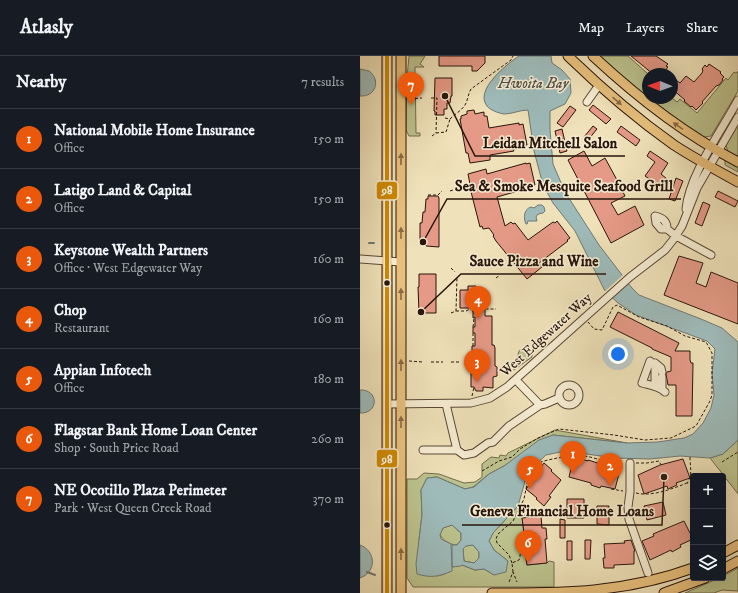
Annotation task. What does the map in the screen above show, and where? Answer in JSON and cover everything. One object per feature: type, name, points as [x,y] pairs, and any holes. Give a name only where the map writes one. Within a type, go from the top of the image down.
[{"type":"main road","points":[[387,56],[387,593]]},
{"type":"main road","points":[[401,56],[401,593]]},
{"type":"main road","points":[[568,56],[598,85],[628,111],[652,129],[675,145],[738,182]]},
{"type":"main road","points":[[596,57],[618,79],[654,109],[678,126],[738,162]]},
{"type":"main road","points":[[708,163],[738,175]]},
{"type":"main road","points":[[726,551],[738,545]]},
{"type":"main road","points":[[726,567],[738,561]]},
{"type":"main road","points":[[492,593],[598,591],[640,585],[690,569]]},
{"type":"main road","points":[[664,593],[697,581]]},
{"type":"street","points":[[586,102],[598,85]]},
{"type":"street","name":"West Edgewater Way","points":[[387,404],[471,403],[490,398],[507,388],[630,277],[661,254],[676,236],[686,215],[686,207],[690,190],[708,163],[738,100]]},
{"type":"street","name":"West Edgewater Way","points":[[715,149],[738,117]]},
{"type":"street","points":[[667,229],[676,236],[711,255]]},
{"type":"street","points":[[360,259],[401,262]]},
{"type":"street","points":[[650,361],[642,383],[661,389]]},
{"type":"street","points":[[655,363],[662,368],[661,389],[655,363]]},
{"type":"street","points":[[516,380],[540,405]]},
{"type":"street","points":[[423,450],[457,450],[464,455],[474,454],[488,443],[492,442],[509,426],[540,405],[559,398]]},
{"type":"street","points":[[446,404],[457,450]]},
{"type":"street","points":[[630,463],[630,491],[628,507],[629,519],[648,573]]},
{"type":"path","points":[[432,136],[436,133],[446,132],[450,119],[464,106],[471,89],[510,60],[513,56]]},
{"type":"path","points":[[410,99],[422,98]]},
{"type":"path","points":[[431,98],[437,98],[436,133]]},
{"type":"path","points":[[445,118],[450,119]]},
{"type":"path","points":[[450,190],[456,189]]},
{"type":"path","points":[[428,195],[438,195],[442,191]]},
{"type":"path","points":[[451,268],[456,272]]},
{"type":"path","points":[[496,278],[500,275]]},
{"type":"path","points":[[456,311],[457,277]]},
{"type":"path","points":[[472,309],[474,314]]},
{"type":"path","points":[[451,313],[456,311],[466,312],[472,309],[496,309]]},
{"type":"path","points":[[473,328],[474,318]]},
{"type":"path","points":[[473,333],[473,346]]},
{"type":"path","points":[[473,358],[474,373]]},
{"type":"path","points":[[408,361],[423,362]]},
{"type":"path","points":[[430,362],[443,362]]},
{"type":"path","points":[[451,362],[460,362]]},
{"type":"path","points":[[467,362],[474,362]]},
{"type":"path","points":[[511,362],[523,362],[524,364]]},
{"type":"path","points":[[472,397],[474,387]]},
{"type":"path","points":[[482,471],[498,461],[512,457],[520,449],[538,438],[559,429],[614,434]]},
{"type":"path","points":[[722,462],[738,452]]},
{"type":"path","points":[[517,582],[509,555],[500,547],[496,539],[498,534],[513,521],[524,499],[528,479],[541,462],[572,455],[590,457],[613,463],[647,463],[660,461],[661,465]]},
{"type":"path","points":[[611,489],[643,494],[674,488],[687,483],[692,472],[690,457]]},
{"type":"path","points":[[512,563],[519,560],[520,544],[523,540]]},
{"type":"path","points":[[510,582],[513,572]]},
{"type":"green space","points":[[409,56],[425,56],[420,64],[424,67],[415,67],[416,133],[420,133],[420,136],[409,136],[406,130]]},
{"type":"green space","points":[[598,56],[628,56],[642,69],[642,93]]},
{"type":"green space","points":[[738,71],[738,91],[711,136],[704,137],[655,104],[678,104],[680,99],[697,113],[726,78],[728,80],[734,72],[736,73]]},
{"type":"green space","points":[[738,124],[738,157],[728,152],[726,145]]},
{"type":"green space","points":[[729,160],[738,165],[738,172],[725,165],[725,161]]},
{"type":"green space","points":[[521,349],[523,349],[526,354],[532,352],[532,357],[514,370],[512,362],[518,362],[518,353]]},
{"type":"green space","points":[[555,430],[627,443],[553,435],[489,474],[473,487],[465,489],[437,477],[427,478],[421,490],[422,515],[419,540],[437,576],[445,574],[452,567],[462,565],[475,570],[484,569],[494,575],[508,561],[494,550],[489,541],[493,533],[518,506],[523,510],[529,510],[529,514],[522,516],[525,541],[522,542],[523,551],[528,551],[525,553],[527,565],[547,563],[549,561],[554,562],[554,587],[413,587],[407,578],[407,479],[417,479],[424,473],[439,474],[464,483],[475,482],[482,477],[482,464],[491,457],[499,458],[500,455],[506,456],[508,453]]},
{"type":"green space","points":[[738,440],[738,494],[726,479],[726,473],[722,473],[710,458],[723,454]]},
{"type":"green space","points":[[452,525],[461,533],[461,540],[457,545],[447,542],[440,534],[443,528]]},
{"type":"green space","points":[[473,545],[479,552],[479,558],[474,563],[464,561],[463,549],[466,546]]},
{"type":"green space","points":[[738,568],[738,591],[722,590],[714,593],[685,593],[712,581],[726,581],[726,574]]},
{"type":"water","name":"Hwoita Bay","points":[[519,56],[551,56],[552,63],[562,70],[570,79],[571,93],[565,104],[550,111],[553,164],[565,192],[599,245],[632,288],[639,295],[722,328],[738,342],[738,440],[723,454],[710,458],[680,456],[650,459],[615,458],[565,451],[546,455],[533,467],[526,478],[518,506],[493,533],[489,541],[494,550],[508,561],[506,572],[494,575],[484,569],[475,570],[462,565],[452,567],[452,571],[443,575],[426,576],[417,574],[416,564],[422,515],[421,490],[427,478],[437,477],[465,489],[474,487],[489,474],[504,466],[539,440],[553,435],[627,443],[658,442],[684,438],[693,434],[703,423],[711,408],[714,395],[712,373],[715,349],[707,341],[636,315],[618,303],[605,291],[575,231],[553,203],[543,185],[534,151],[528,110],[504,114],[494,111],[487,106],[484,100],[488,85],[500,71]],"holes":[[[452,525],[461,533],[461,540],[457,545],[452,545],[452,567],[451,544],[441,539],[440,535],[443,528]],[[473,545],[479,552],[479,558],[474,563],[464,561],[463,549],[466,546]]]},
{"type":"water","points":[[360,69],[369,71],[373,75],[376,83],[373,91],[365,96],[360,96]]},
{"type":"water","points":[[538,205],[542,205],[545,211],[538,214],[536,217],[537,221],[528,221],[526,224],[524,217],[527,210]]},
{"type":"water","points":[[360,390],[371,393],[374,402],[371,410],[360,413]]},
{"type":"water","points":[[360,545],[372,556],[372,567],[366,575],[360,578]]},
{"type":"pier","points":[[624,274],[630,282],[611,299],[604,292]]},
{"type":"building","points":[[439,56],[485,56],[485,63],[477,71],[472,71],[472,66],[439,66]]},
{"type":"building","points":[[631,56],[656,56],[668,64],[666,66],[668,67],[667,68],[646,68]]},
{"type":"building","points":[[709,64],[721,72],[720,73],[724,77],[719,85],[716,86],[696,110],[684,101],[685,100],[678,94],[678,82],[680,83],[686,76],[694,82],[702,73],[702,69],[705,65],[707,67]]},
{"type":"building","points":[[435,78],[452,78],[452,96],[450,103],[447,103],[447,109],[444,109],[444,115],[435,115],[434,111]]},
{"type":"building","points":[[593,105],[611,119],[606,124],[589,110]]},
{"type":"building","points":[[570,106],[576,110],[563,127],[557,123]]},
{"type":"building","points":[[474,110],[475,114],[484,112],[484,116],[487,116],[489,128],[519,123],[519,125],[523,124],[527,145],[523,145],[524,148],[513,149],[514,151],[490,155],[490,160],[470,163],[468,153],[466,153],[460,119],[461,116],[467,114],[467,111]]},
{"type":"building","points":[[593,126],[597,129],[588,140],[584,137]]},
{"type":"building","points":[[621,126],[640,140],[636,146],[617,132]]},
{"type":"building","points":[[562,129],[567,151],[560,153],[555,131]]},
{"type":"building","points":[[584,151],[592,166],[605,158],[617,180],[625,196],[611,203],[618,215],[635,206],[644,225],[611,243],[568,160]]},
{"type":"building","points":[[650,151],[668,163],[661,174],[667,179],[661,187],[645,176],[655,162],[647,156]]},
{"type":"building","points":[[530,163],[535,185],[497,197],[505,226],[511,222],[513,224],[515,223],[528,240],[553,222],[555,223],[557,221],[570,238],[539,263],[542,267],[527,279],[496,241],[489,228],[483,229],[482,226],[480,227],[469,184],[468,174],[486,169],[487,174]]},
{"type":"building","points":[[676,178],[683,181],[675,201],[669,199]]},
{"type":"building","points":[[718,191],[738,201],[735,207],[715,197]]},
{"type":"building","points":[[428,196],[438,196],[439,198],[439,247],[420,245],[420,223],[422,223],[423,212],[425,212],[426,199],[428,199]]},
{"type":"building","points":[[703,202],[710,205],[702,226],[695,223]]},
{"type":"building","points":[[679,256],[703,263],[696,283],[706,287],[711,272],[738,283],[738,324],[664,295]]},
{"type":"building","points":[[419,274],[436,274],[436,313],[419,313]]},
{"type":"building","points":[[468,286],[476,286],[477,291],[485,291],[485,316],[492,316],[492,345],[494,345],[495,348],[495,366],[497,367],[497,376],[493,377],[493,388],[483,387],[483,391],[476,391],[474,387],[471,387],[471,373],[478,371],[478,359],[472,359],[472,346],[475,346],[475,333],[473,333],[473,327],[475,327],[475,317],[473,318],[473,308],[460,308],[460,290],[468,290]]},
{"type":"building","points":[[618,312],[679,343],[675,351],[690,351],[690,360],[691,363],[693,363],[692,416],[676,416],[676,385],[668,385],[666,374],[667,372],[671,371],[671,357],[652,349],[610,327]]},
{"type":"building","points":[[574,457],[620,470],[615,489],[601,486],[600,488],[591,485],[591,483],[569,477]]},
{"type":"building","points":[[683,459],[690,478],[676,483],[677,485],[668,489],[667,486],[644,494],[638,475],[660,465]]},
{"type":"building","points":[[544,463],[561,480],[549,496],[551,497],[544,506],[526,489],[539,473],[537,472]]},
{"type":"building","points":[[567,499],[584,499],[584,518],[567,518]]},
{"type":"building","points":[[663,502],[666,515],[647,520],[644,506]]},
{"type":"building","points":[[597,506],[609,506],[609,525],[597,524]]},
{"type":"building","points":[[541,516],[542,528],[546,528],[547,539],[545,539],[547,563],[527,565],[525,551],[523,552],[522,542],[525,541],[522,518]]},
{"type":"building","points":[[560,519],[565,520],[565,538],[560,538]]},
{"type":"building","points":[[684,521],[690,533],[690,540],[680,545],[681,547],[672,552],[671,550],[650,560],[642,541],[654,536],[653,534]]},
{"type":"building","points":[[585,540],[591,540],[590,559],[585,559]]},
{"type":"building","points":[[631,540],[635,551],[634,564],[614,565],[614,568],[604,568],[604,544],[625,543],[624,541]]},
{"type":"building","points":[[567,541],[572,541],[572,560],[567,560]]},
{"type":"waterway","points":[[369,243],[374,243]]},
{"type":"waterway","points":[[367,572],[375,575]]},
{"type":"transit line","name":"98","points":[[387,56],[387,593]]},
{"type":"place","name":"Leidan Mitchell Salon","points":[[445,96]]},
{"type":"place","name":"NE Ocotillo Plaza Perimeter","points":[[411,105]]},
{"type":"place","name":"Sea & Smoke Mesquite Seafood Grill","points":[[423,242]]},
{"type":"place","name":"Sauce Pizza and Wine","points":[[421,312]]},
{"type":"place","name":"Chop","points":[[478,319]]},
{"type":"place","name":"Keystone Wealth Partners","points":[[477,382]]},
{"type":"place","name":"National Mobile Home Insurance","points":[[573,474]]},
{"type":"place","name":"Geneva Financial Home Loans","points":[[664,477]]},
{"type":"place","name":"Latigo Land & Capital","points":[[610,486]]},
{"type":"place","name":"Appian Infotech","points":[[530,489]]},
{"type":"place","name":"Flagstar Bank Home Loan Center","points":[[528,563]]}]
